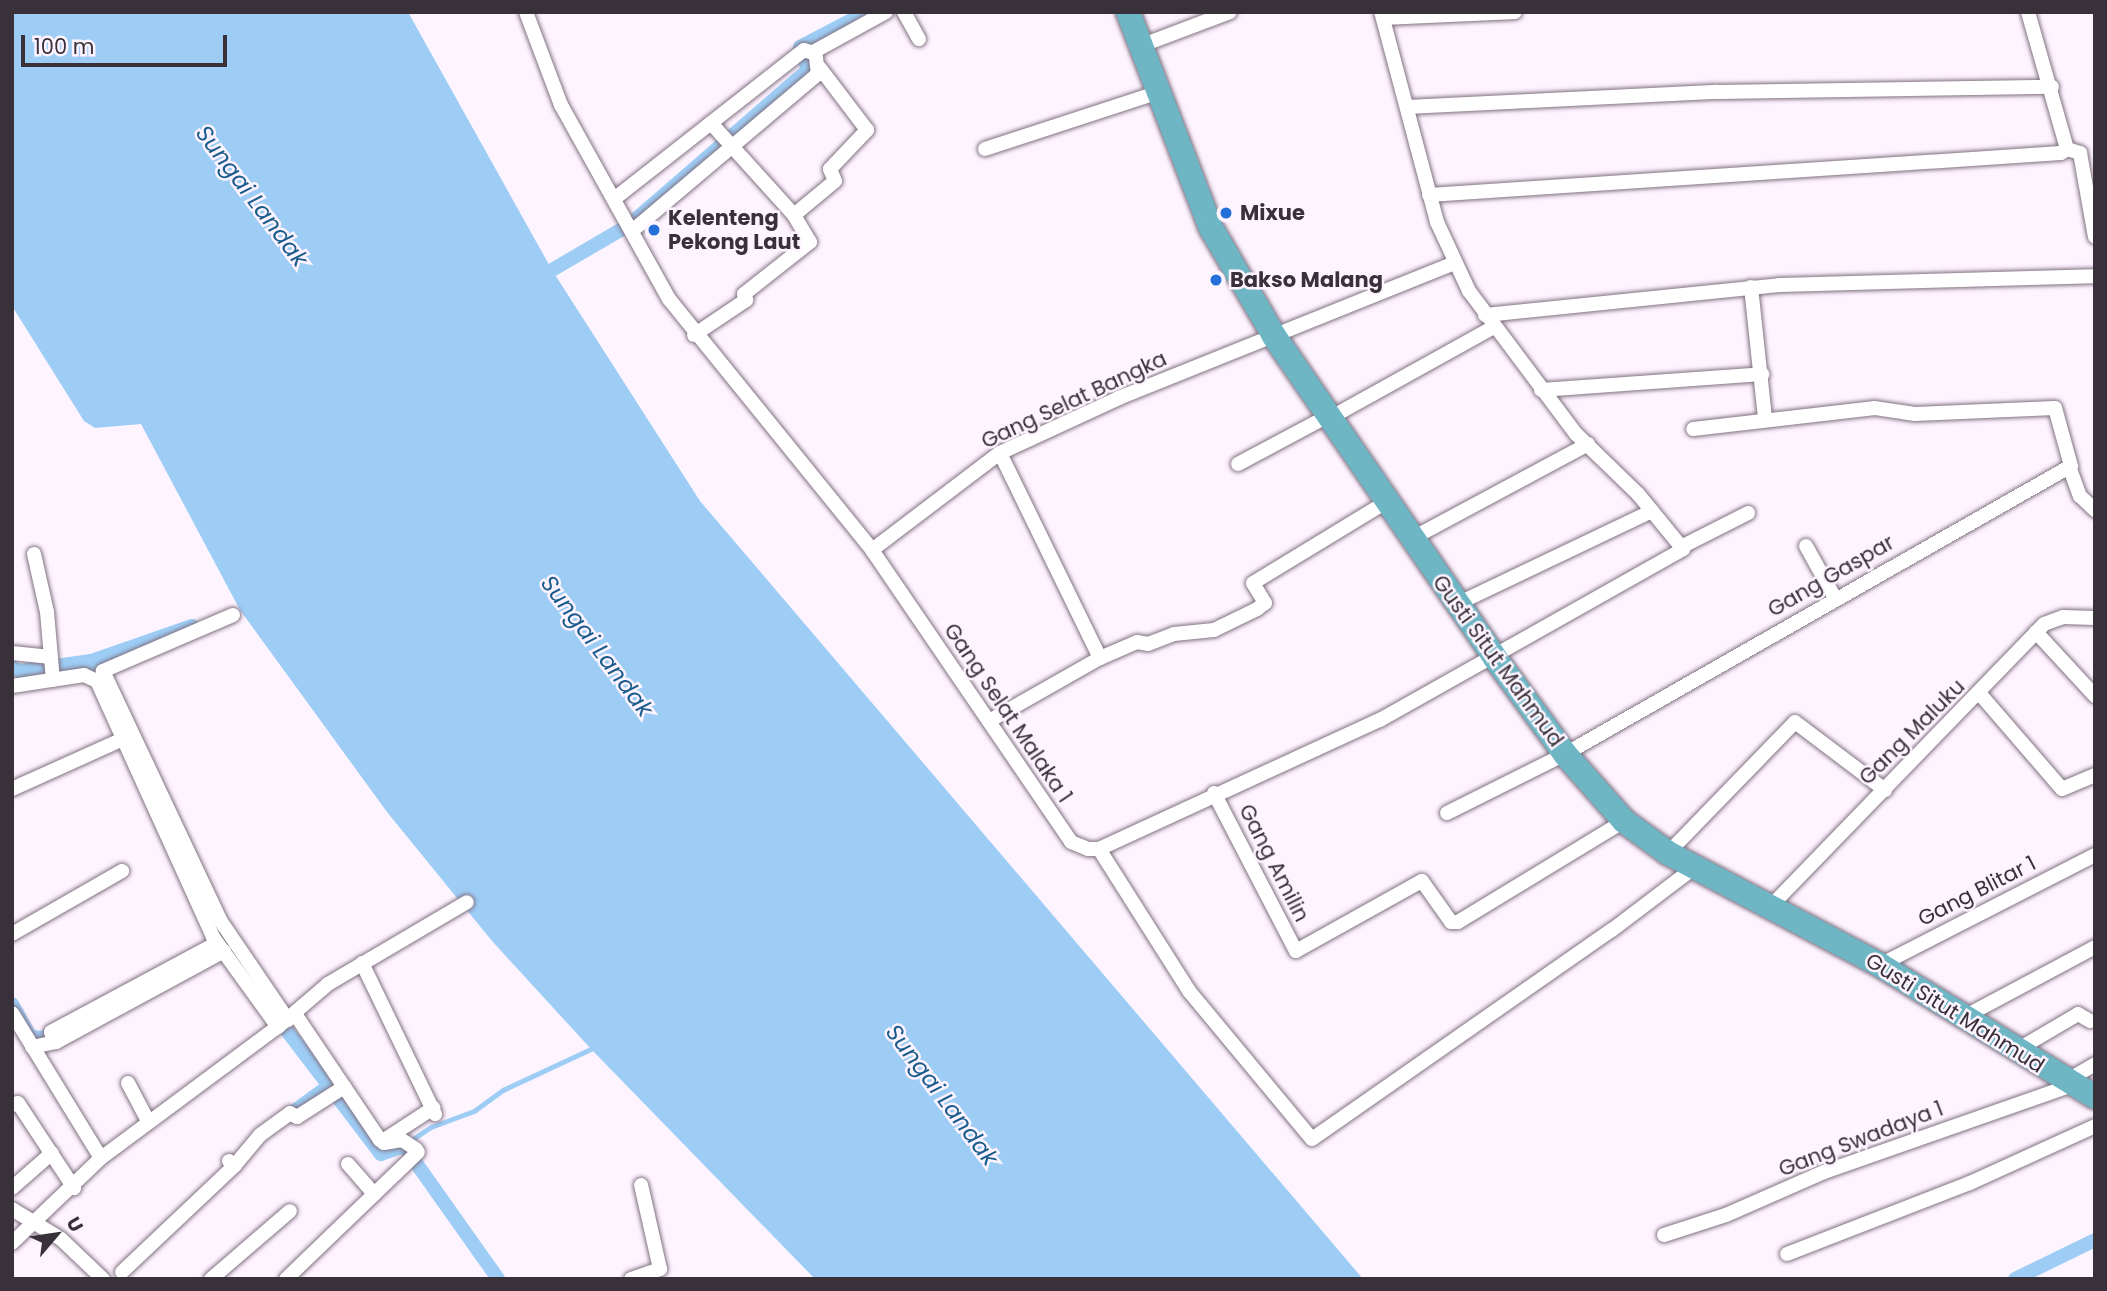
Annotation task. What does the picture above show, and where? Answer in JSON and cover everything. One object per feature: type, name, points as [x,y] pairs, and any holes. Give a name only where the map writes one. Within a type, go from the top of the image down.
[{"type":"highway","name":"Gusti Situt Mahmud","points":[[1128,12],[1156,93],[1211,228],[1274,336],[1327,418],[1495,658],[1565,754],[1624,821],[1668,853],[1880,965],[2078,1088]]},
{"type":"street","name":"Gang Selat Malaka 1","points":[[526,12],[561,105],[694,335],[769,420],[872,550],[1071,842],[1099,849]]},
{"type":"street","points":[[813,53],[886,12]]},
{"type":"street","points":[[904,12],[919,39]]},
{"type":"street","points":[[1140,46],[1230,12]]},
{"type":"street","points":[[1515,12],[1382,15],[1429,195],[1455,263],[1488,321],[1541,390],[1682,546]]},
{"type":"street","points":[[2028,12],[2052,87],[2067,149]]},
{"type":"street","points":[[614,199],[804,50],[813,53],[820,68],[867,130],[830,169],[835,181],[794,215]]},
{"type":"street","points":[[632,231],[820,68]]},
{"type":"street","points":[[1407,107],[1718,92],[2052,87]]},
{"type":"street","points":[[985,149],[1156,93]]},
{"type":"street","points":[[694,335],[746,300],[744,294],[810,242],[794,215],[711,123]]},
{"type":"street","points":[[1429,195],[2060,153],[2067,149],[2080,153],[2095,237]]},
{"type":"street","name":"Gang Selat Bangka","points":[[872,550],[1000,453],[1274,336],[1455,263]]},
{"type":"street","points":[[1238,464],[1327,418],[1488,321],[1751,288],[2095,276]]},
{"type":"street","points":[[1751,288],[1765,419]]},
{"type":"street","points":[[1541,390],[1762,374]]},
{"type":"street","points":[[1693,429],[1875,408],[1915,414],[2055,408],[2059,412],[2070,469],[2080,496],[2095,510]]},
{"type":"street","points":[[1411,539],[1588,444]]},
{"type":"street","points":[[1000,453],[1100,658]]},
{"type":"street","name":"Gang Gaspar","points":[[1447,813],[1565,754],[2004,501],[2070,469]]},
{"type":"street","points":[[989,721],[1100,658],[1138,641],[1148,644],[1174,634],[1214,630],[1257,609],[1265,603],[1253,583],[1385,502]]},
{"type":"street","points":[[1457,604],[1652,511]]},
{"type":"street","points":[[1695,867],[1612,930],[1312,1139],[1189,991],[1099,849],[1214,793],[1332,743],[1495,658],[1677,556],[1682,546],[1748,513]]},
{"type":"street","points":[[1807,546],[1835,598]]},
{"type":"street","points":[[34,554],[47,612],[53,680]]},
{"type":"street","points":[[12,686],[97,673],[233,615]]},
{"type":"street","name":"Gang Maluku","points":[[1771,906],[1821,850],[1980,694],[2036,632],[2051,619],[2095,618]]},
{"type":"street","points":[[2036,632],[2095,696]]},
{"type":"street","points":[[12,653],[51,657]]},
{"type":"street","points":[[97,673],[123,739],[150,787]]},
{"type":"street","points":[[97,673],[186,863],[221,948],[344,1087],[378,1144]]},
{"type":"street","points":[[1980,694],[2062,789],[2094,776]]},
{"type":"street","points":[[1668,853],[1795,723],[1885,790]]},
{"type":"street","points":[[12,789],[123,739]]},
{"type":"street","name":"Gang Amilin","points":[[1214,793],[1296,951],[1422,881],[1451,922],[1458,922],[1624,821]]},
{"type":"street","name":"Gang Blitar 1","points":[[1880,965],[2095,855]]},
{"type":"street","points":[[186,863],[262,995]]},
{"type":"street","points":[[12,934],[122,871]]},
{"type":"street","points":[[12,1243],[74,1188],[101,1158],[285,1022],[328,984],[467,902]]},
{"type":"street","points":[[1964,1017],[2095,947]]},
{"type":"street","points":[[32,1047],[56,1042],[221,948]]},
{"type":"street","points":[[362,963],[434,1111],[378,1144]]},
{"type":"street","points":[[12,1013],[101,1158]]},
{"type":"street","points":[[2017,1050],[2078,1014],[2090,1021]]},
{"type":"street","name":"Gang Swadaya 1","points":[[1664,1235],[1726,1215],[1844,1165],[2078,1088],[2095,1064]]},
{"type":"street","points":[[128,1083],[148,1121]]},
{"type":"street","points":[[122,1272],[260,1135],[290,1113],[297,1117],[344,1087]]},
{"type":"street","points":[[12,1105],[18,1103],[74,1188]]},
{"type":"street","points":[[1787,1254],[1970,1182],[2095,1126]]},
{"type":"street","points":[[286,1279],[417,1150],[402,1140],[378,1144]]},
{"type":"street","points":[[12,1188],[52,1153]]},
{"type":"street","points":[[348,1164],[374,1194]]},
{"type":"street","points":[[631,1279],[661,1274],[641,1185]]},
{"type":"street","points":[[12,1209],[36,1222],[103,1279]]},
{"type":"street","points":[[215,1278],[290,1211]]},
{"type":"water","name":"Sungai Landak","points":[[12,12],[408,12],[552,270],[700,501],[1363,1279],[815,1279],[591,1049],[492,941],[387,812],[240,610],[141,424],[95,428],[84,421],[12,306]]},
{"type":"waterway","points":[[552,270],[629,225],[808,70],[800,47],[867,12]]},
{"type":"waterway","points":[[12,667],[19,671],[91,661],[192,626]]},
{"type":"waterway","points":[[91,661],[103,688]]},
{"type":"waterway","points":[[12,1004],[30,1037],[42,1038],[62,1028]]},
{"type":"waterway","points":[[275,1015],[381,1154],[404,1146],[498,1279]]},
{"type":"waterway","points":[[410,1141],[431,1127],[474,1111],[503,1090],[591,1049]]},
{"type":"waterway","points":[[289,1115],[330,1085]]},
{"type":"waterway","points":[[2015,1279],[2095,1240]]},
{"type":"place","name":"Mixue","points":[[1226,213]]},
{"type":"place","name":"Kelenteng Pekong Laut","points":[[654,230]]},
{"type":"place","name":"Bakso Malang","points":[[1216,280]]}]
